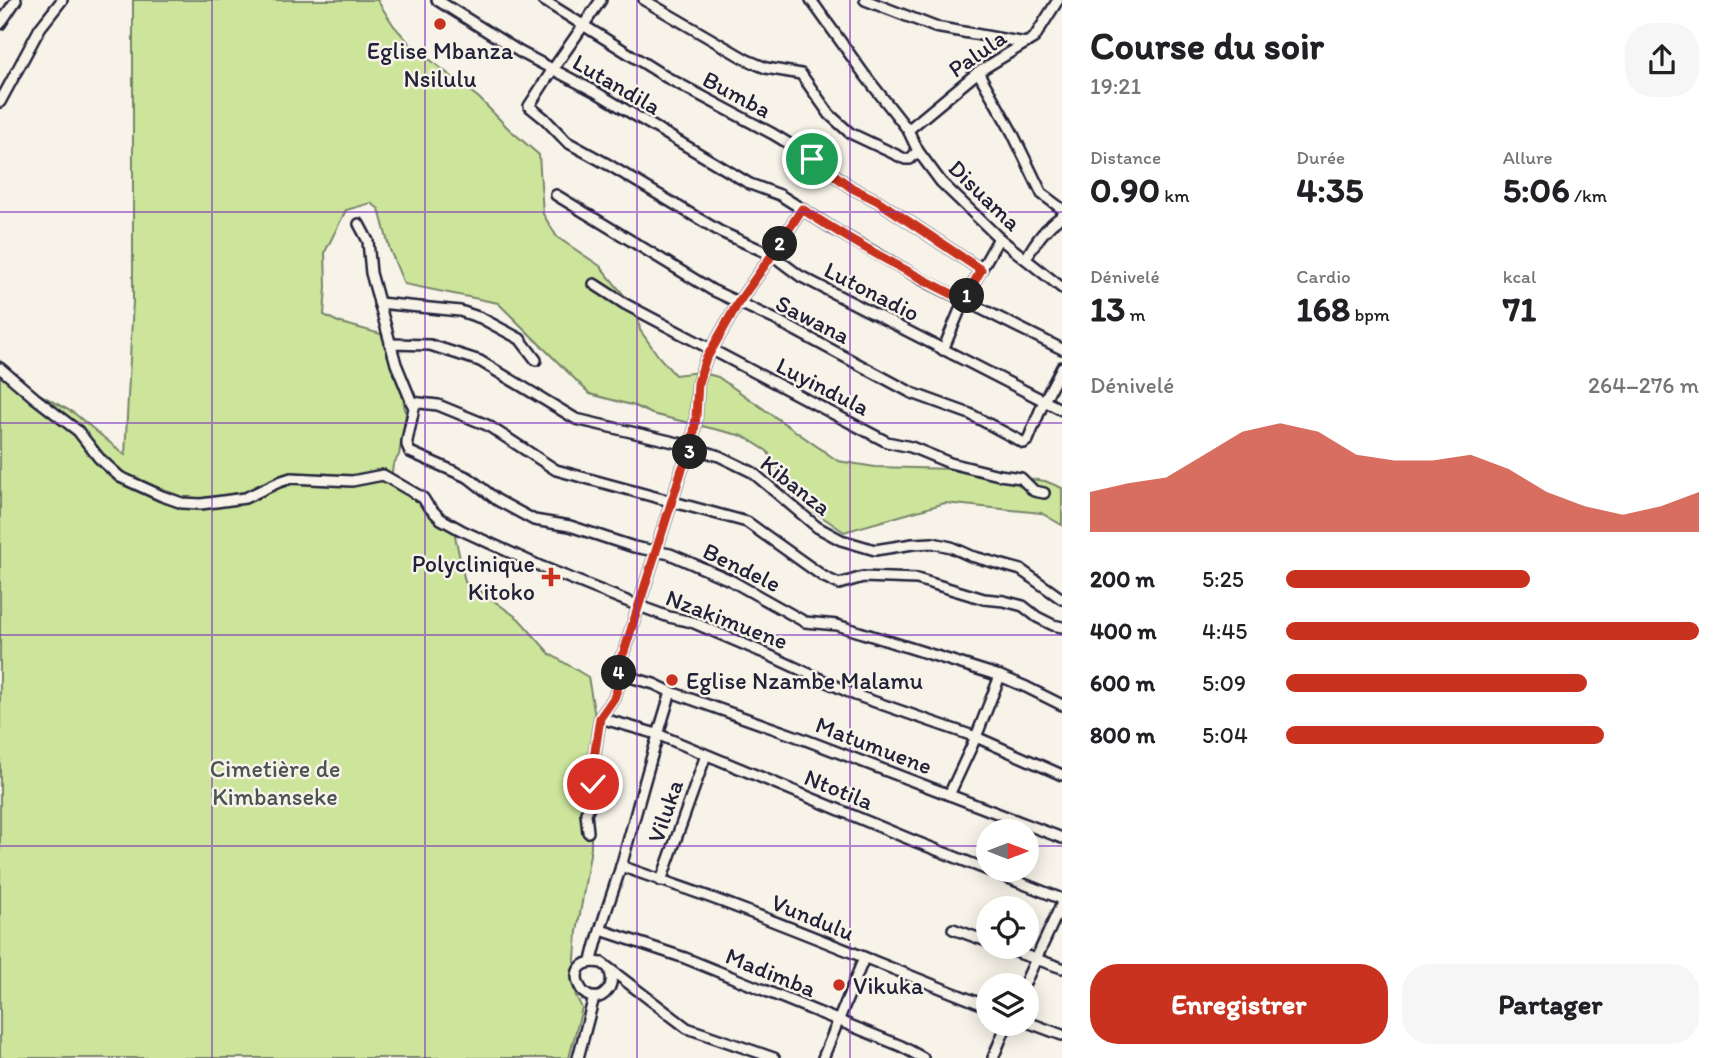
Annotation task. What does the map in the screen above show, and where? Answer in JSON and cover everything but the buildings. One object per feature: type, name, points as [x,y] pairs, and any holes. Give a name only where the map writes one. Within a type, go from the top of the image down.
[{"type":"street","points":[[0,24],[16,0]]},
{"type":"street","points":[[0,102],[40,28],[62,0]]},
{"type":"street","name":"Lutandila","points":[[437,0],[520,52],[594,91],[750,184],[780,195],[896,265],[1062,349]]},
{"type":"street","name":"Bumba","points":[[543,0],[666,77],[806,154],[852,188],[878,201],[981,270]]},
{"type":"street","points":[[553,69],[601,0]]},
{"type":"street","points":[[644,0],[747,60],[766,68],[800,74],[830,115],[850,133],[905,159],[910,159],[918,151]]},
{"type":"street","name":"Disuama","points":[[811,0],[908,130],[918,151],[941,182],[999,238],[1062,288]]},
{"type":"street","points":[[865,0],[935,27],[1026,43]]},
{"type":"street","name":"Palula","points":[[908,130],[978,72],[1034,38],[1058,0]]},
{"type":"street","name":"Lutonadio","points":[[553,69],[529,106],[567,142],[721,232],[772,255],[800,276],[1062,410]]},
{"type":"street","points":[[978,72],[1012,132],[1042,194],[1062,209]]},
{"type":"street","name":"Sawana","points":[[556,195],[712,290],[776,320],[912,393],[970,414],[1024,443],[1028,440],[1044,401]]},
{"type":"street","points":[[588,832],[586,813],[592,800],[593,784],[590,772],[600,718],[614,698],[619,684],[619,661],[657,552],[682,469],[692,447],[698,383],[705,361],[738,303],[802,209]]},
{"type":"street","points":[[1026,259],[1037,238],[1062,216]]},
{"type":"street","points":[[359,224],[368,241],[371,273],[390,344],[411,402],[438,405],[487,425],[556,470],[747,522],[824,577],[839,584],[863,577],[917,579],[984,599],[1023,606],[1037,617],[1062,627]]},
{"type":"street","points":[[943,349],[964,300],[999,238]]},
{"type":"street","name":"Luyindula","points":[[594,284],[625,304],[887,442],[911,447],[950,463],[1021,478],[1034,491],[1044,493]]},
{"type":"street","points":[[379,303],[460,311],[481,318],[520,339],[536,360]]},
{"type":"street","name":"Kibanza","points":[[390,344],[430,345],[480,361],[576,419],[719,456],[752,472],[817,527],[841,540],[876,550],[913,544],[951,547],[971,556],[1021,570],[1062,599]]},
{"type":"street","points":[[1044,401],[1062,367]]},
{"type":"street","name":"Nzakimuene","points":[[0,368],[78,431],[99,458],[120,478],[162,496],[182,503],[201,504],[245,498],[291,478],[352,481],[383,475],[423,498],[441,519],[542,567],[639,606],[692,622],[855,695],[976,737],[1062,775]]},
{"type":"street","name":"Bendele","points":[[411,402],[415,412],[407,441],[410,452],[470,478],[497,500],[534,520],[570,526],[634,547],[670,554],[730,580],[805,622],[837,625],[1000,676],[1062,705]]},
{"type":"street","name":"Matumuene","points":[[619,674],[654,684],[798,737],[1062,838]]},
{"type":"street","points":[[949,795],[1000,676]]},
{"type":"street","points":[[592,961],[671,692]]},
{"type":"street","name":"Ntotila","points":[[600,718],[657,734],[1062,901]]},
{"type":"street","name":"Viluka","points":[[662,881],[706,755]]},
{"type":"street","name":"Vundulu","points":[[621,866],[733,906],[976,1002]]},
{"type":"street","points":[[1029,973],[1062,901]]},
{"type":"street","points":[[953,929],[976,937]]},
{"type":"street","name":"Madimba","points":[[601,930],[685,958],[901,1046],[923,1058]]},
{"type":"street","points":[[823,1058],[864,958]]},
{"type":"street","points":[[1035,960],[1062,968]]},
{"type":"street","points":[[609,969],[612,983],[603,995],[594,997],[579,988],[576,979],[579,970],[592,961],[602,963],[687,1028],[774,1058]]},
{"type":"street","points":[[609,989],[632,985]]},
{"type":"street","points":[[578,1058],[594,997]]},
{"type":"street","points":[[1039,1026],[1062,1035]]},
{"type":"street","points":[[993,1058],[1002,1036]]},
{"type":"green space","name":"Cimetière de Kimbanseke","points":[[133,0],[377,0],[394,26],[411,45],[479,98],[539,155],[543,214],[557,237],[600,266],[637,311],[640,330],[675,375],[700,372],[718,377],[838,461],[875,467],[953,469],[1045,481],[1062,488],[1062,525],[1041,513],[945,503],[844,532],[815,512],[784,478],[767,451],[743,436],[652,414],[635,406],[590,394],[498,303],[404,284],[390,250],[379,209],[371,203],[346,210],[325,252],[324,315],[338,322],[381,334],[396,364],[406,414],[399,455],[393,465],[391,478],[411,489],[454,531],[465,582],[519,619],[550,654],[588,677],[595,716],[593,746],[584,779],[591,819],[591,848],[577,932],[573,986],[582,1008],[569,1058],[0,1058],[0,361],[39,394],[74,413],[125,455],[133,301]]},
{"type":"place","name":"Eglise Mbanza Nsilulu","points":[[440,24]]},
{"type":"place","name":"Polyclinique Kitoko","points":[[551,577]]},
{"type":"place","name":"Eglise Nzambe Malamu","points":[[672,680]]},
{"type":"place","name":"Vikuka","points":[[839,985]]},
{"type":"route","points":[[593,784],[590,772],[600,718],[614,698],[619,684],[619,661],[657,552],[682,469],[692,447],[698,383],[705,361],[738,303],[802,209],[925,281],[964,300],[981,270],[878,201],[852,188],[812,159]]}]
